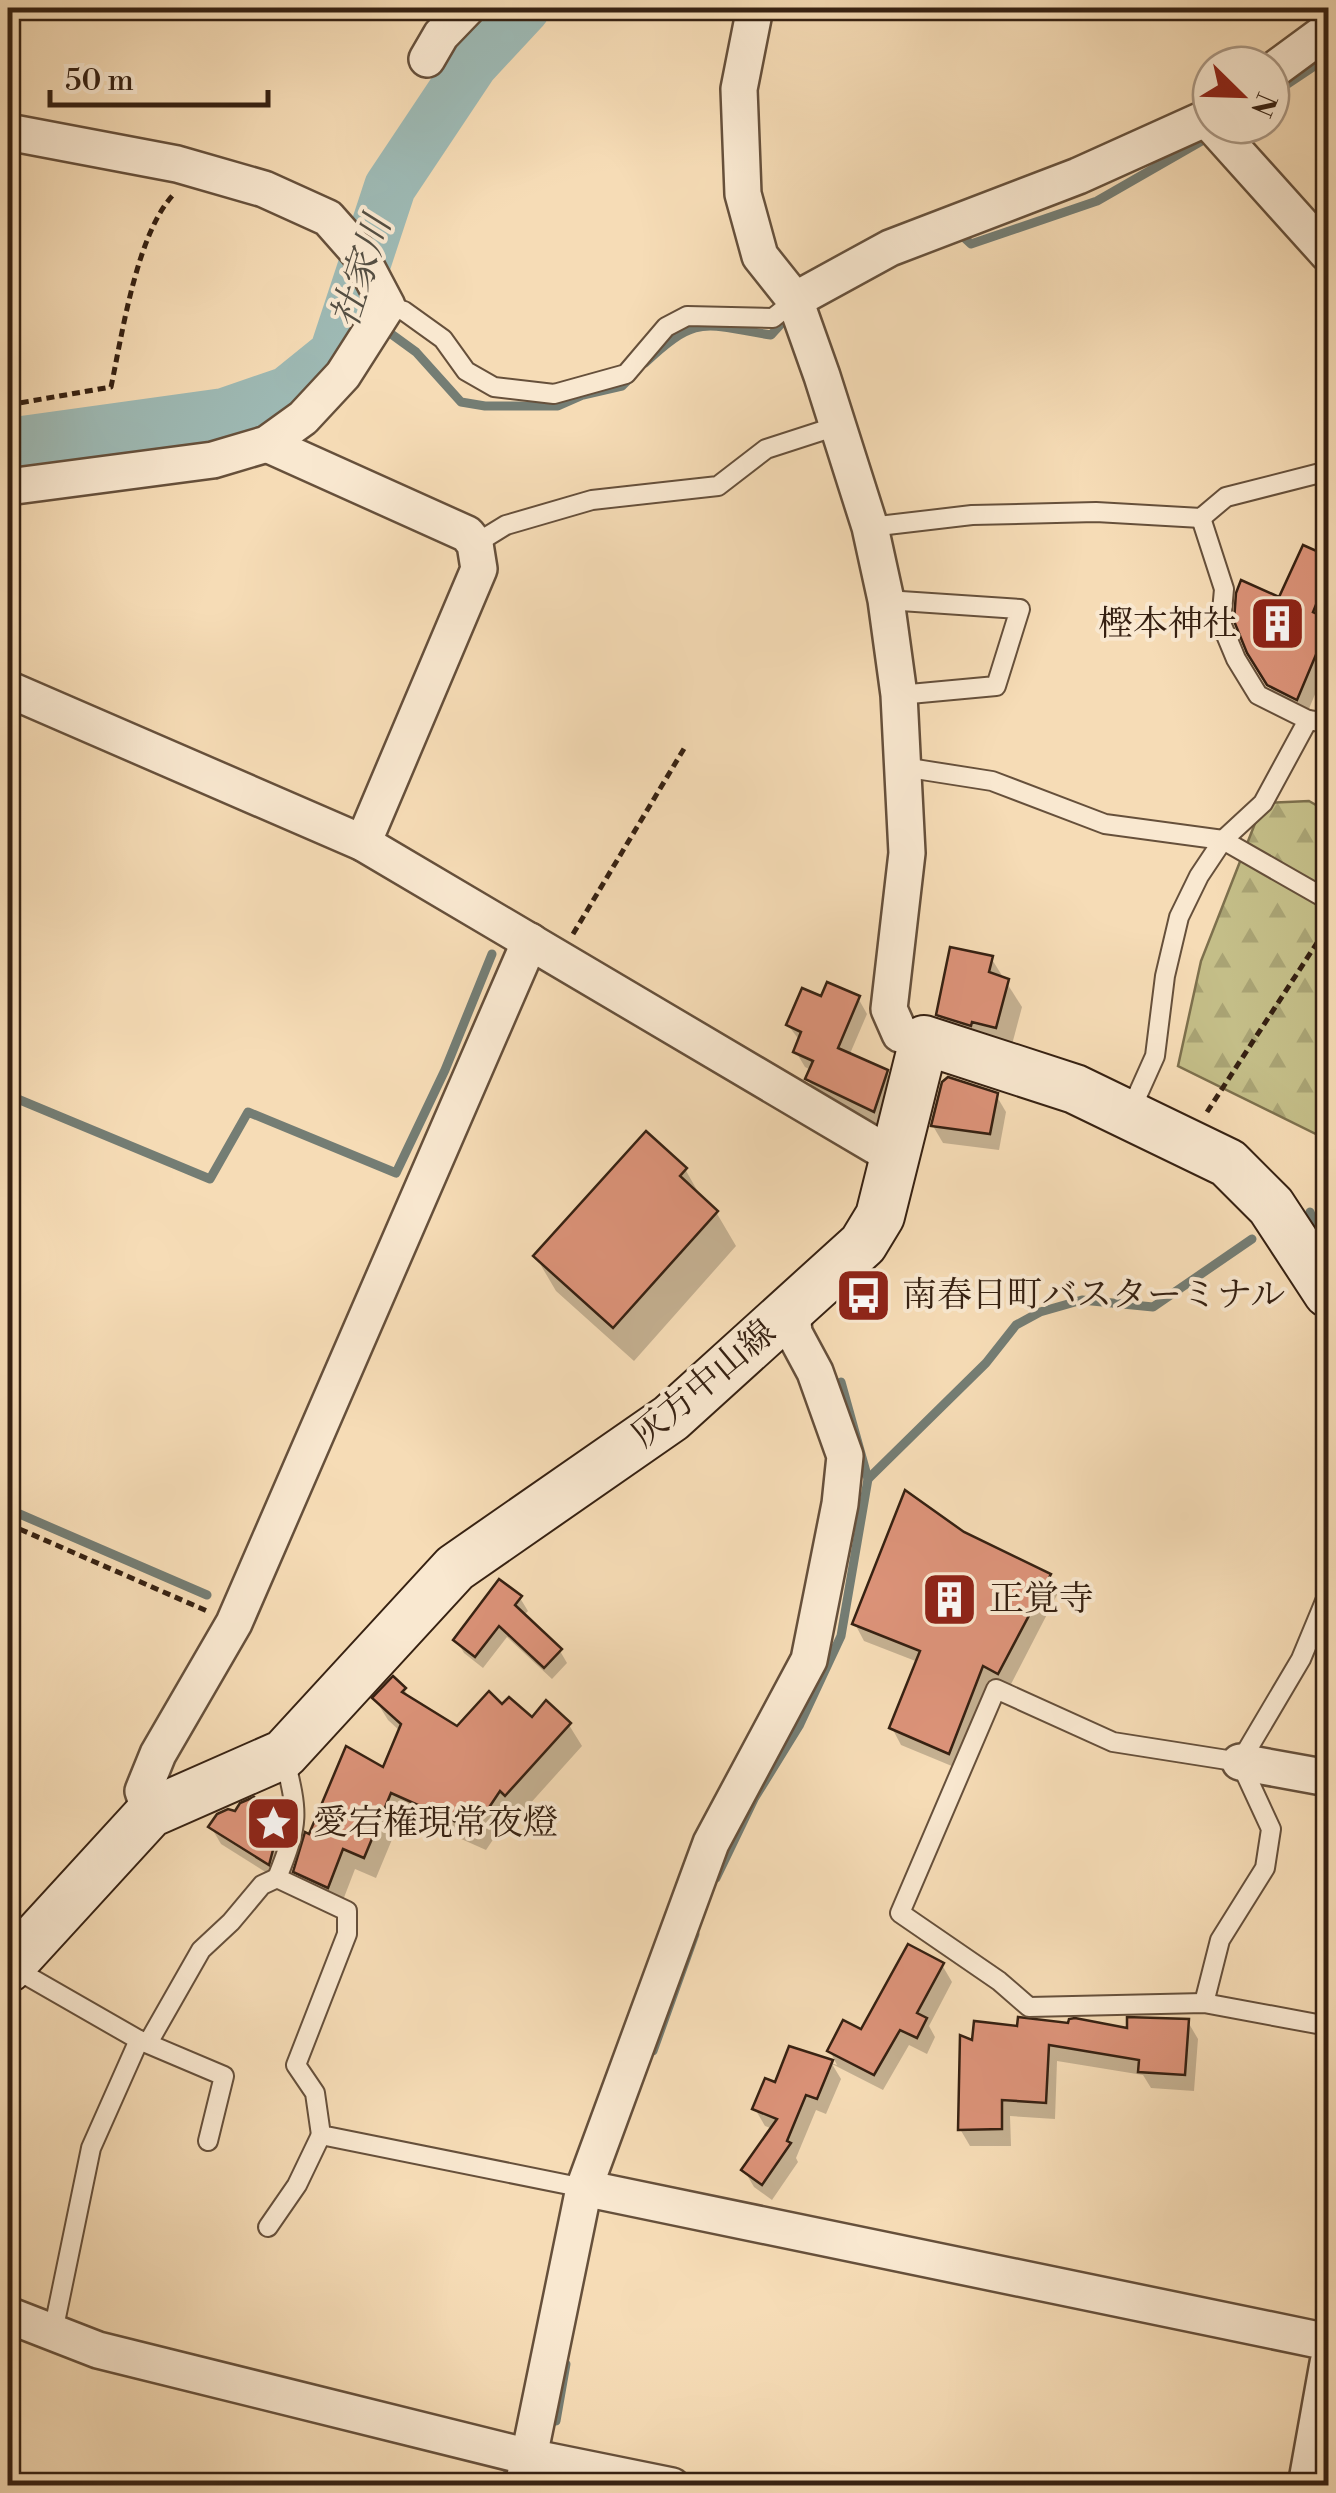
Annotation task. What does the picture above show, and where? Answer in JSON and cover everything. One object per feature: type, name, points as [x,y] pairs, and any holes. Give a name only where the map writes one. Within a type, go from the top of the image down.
[{"type":"main road","points":[[924,1040],[1075,1089],[1228,1163],[1272,1206],[1327,1287]]},
{"type":"main road","name":"灰方中山線","points":[[8,1967],[150,1813],[284,1754],[455,1568],[671,1418],[863,1244],[874,1228],[896,1158],[924,1040]]},
{"type":"street","points":[[427,59],[440,35],[467,8]]},
{"type":"street","points":[[755,8],[739,89],[743,194],[760,256],[795,300],[870,527],[886,600],[899,695],[907,853],[889,1009],[900,1034],[924,1040]]},
{"type":"street","points":[[1291,57],[1328,30]]},
{"type":"street","points":[[795,300],[890,248],[1191,129]]},
{"type":"street","points":[[8,132],[196,170],[264,189],[328,218],[360,253],[387,306],[343,375],[303,418],[266,444],[213,460],[8,487]]},
{"type":"street","points":[[1231,145],[1328,254]]},
{"type":"street","points":[[266,444],[467,534],[475,544],[479,570],[363,843]]},
{"type":"street","points":[[8,690],[363,843],[896,1158]]},
{"type":"street","points":[[150,1813],[143,1791],[158,1754],[234,1623],[544,950]]},
{"type":"street","points":[[526,2471],[584,2188],[711,1843],[809,1660],[840,1504],[845,1456],[815,1372],[794,1334],[792,1311]]},
{"type":"street","points":[[1240,1762],[1328,1778]]},
{"type":"street","points":[[584,2188],[1328,2342]]},
{"type":"street","points":[[8,2315],[98,2350],[526,2471],[672,2486]]},
{"type":"street","points":[[1306,2486],[1328,2363]]},
{"type":"lane","points":[[387,306],[404,310],[443,339],[466,371],[494,387],[554,394],[626,374],[666,327],[687,316],[774,318],[795,300]]},
{"type":"lane","points":[[475,544],[506,525],[592,500],[718,486],[766,449],[838,426]]},
{"type":"lane","points":[[870,527],[972,515],[1096,512],[1201,518],[1226,497],[1328,471]]},
{"type":"lane","points":[[1201,518],[1224,589],[1222,622],[1236,659],[1258,695],[1308,720],[1328,722]]},
{"type":"lane","points":[[886,600],[1020,608],[996,686],[899,695]]},
{"type":"lane","points":[[1129,1115],[1155,1056],[1165,976],[1179,917],[1199,876],[1224,840],[1263,803],[1308,720]]},
{"type":"lane","points":[[903,767],[992,781],[1105,824],[1224,840],[1328,900]]},
{"type":"lane","points":[[1240,1762],[1302,1659],[1328,1594]]},
{"type":"lane","points":[[1240,1762],[1113,1742],[996,1688],[900,1913],[999,1981],[1028,2007],[1204,2003],[1328,2026]]},
{"type":"lane","points":[[53,2332],[91,2148],[143,2042],[201,1950],[262,1886],[277,1878],[295,1834],[296,1805],[284,1754]]},
{"type":"lane","points":[[1204,2003],[1220,1940],[1266,1868],[1271,1829],[1240,1762]]},
{"type":"lane","points":[[268,2227],[297,2185],[320,2135],[316,2093],[296,2065],[348,1934],[348,1911],[277,1878]]},
{"type":"lane","points":[[8,1967],[143,2042],[224,2076],[208,2142]]},
{"type":"lane","points":[[320,2135],[584,2188]]},
{"type":"path","points":[[8,405],[111,387],[142,257],[163,206],[196,170]]},
{"type":"path","points":[[544,950],[685,747]]},
{"type":"path","points":[[1187,1143],[1328,926]]},
{"type":"path","points":[[8,1524],[234,1623]]},
{"type":"green space","points":[[1309,801],[1328,812],[1328,1140],[1178,1066],[1201,961],[1263,803]]},
{"type":"building","name":"樫本神社","points":[[1303,545],[1328,556],[1328,575],[1313,612],[1328,619],[1328,626],[1297,700],[1267,685],[1247,653],[1234,621],[1241,580],[1279,597]]},
{"type":"building","points":[[950,947],[993,956],[989,972],[1009,979],[996,1028],[972,1022],[971,1026],[936,1015]]},
{"type":"building","points":[[827,982],[860,996],[838,1048],[888,1070],[874,1112],[805,1079],[813,1061],[793,1052],[801,1032],[786,1025],[802,988],[821,996]]},
{"type":"building","points":[[948,1077],[998,1093],[990,1134],[931,1126],[942,1082]]},
{"type":"building","points":[[646,1131],[687,1168],[680,1176],[718,1211],[613,1328],[533,1256]]},
{"type":"building","name":"正覚寺","points":[[905,1490],[964,1532],[1051,1574],[998,1674],[983,1666],[949,1754],[889,1728],[920,1651],[852,1624]]},
{"type":"building","points":[[499,1579],[522,1596],[515,1605],[562,1649],[544,1668],[499,1626],[475,1657],[453,1640]]},
{"type":"building","points":[[393,1676],[406,1688],[402,1692],[457,1726],[489,1691],[502,1704],[509,1697],[532,1717],[546,1700],[571,1723],[505,1796],[500,1791],[474,1830],[391,1793],[364,1858],[343,1849],[328,1888],[293,1872],[305,1832],[309,1834],[346,1746],[383,1767],[401,1724],[372,1698]]},
{"type":"building","points":[[254,1797],[282,1816],[269,1865],[208,1827],[217,1814],[228,1809],[235,1811],[240,1803]]},
{"type":"building","points":[[908,1944],[944,1963],[917,2013],[927,2018],[917,2038],[900,2030],[874,2075],[827,2051],[843,2020],[861,2029]]},
{"type":"building","points":[[1018,2017],[1068,2023],[1075,2018],[1127,2028],[1127,2017],[1189,2019],[1185,2075],[1138,2072],[1139,2060],[1049,2045],[1046,2103],[1002,2100],[1002,2129],[958,2130],[960,2035],[972,2040],[974,2021],[1017,2026]]},
{"type":"building","points":[[789,2046],[833,2060],[817,2099],[806,2095],[787,2141],[791,2143],[762,2185],[741,2170],[777,2119],[752,2109],[765,2078],[775,2082]]},
{"type":"waterway","name":"社家川","points":[[8,444],[224,414],[288,392],[335,354],[390,187],[472,64],[524,8]]},
{"type":"waterway","points":[[1291,82],[1328,57]]},
{"type":"waterway","points":[[958,232],[971,244],[1097,201],[1195,145]]},
{"type":"waterway","points":[[353,306],[371,319]]},
{"type":"waterway","points":[[645,363],[690,330],[716,326],[771,335],[791,313]]},
{"type":"waterway","points":[[383,328],[416,352],[461,402],[485,406],[558,406],[583,395],[622,386],[631,377]]},
{"type":"waterway","points":[[8,1095],[210,1179],[248,1112],[396,1173],[445,1070],[492,954]]},
{"type":"waterway","points":[[1310,1212],[1321,1243]]},
{"type":"waterway","points":[[868,1479],[986,1363],[1016,1325],[1040,1312],[1082,1300],[1153,1307],[1252,1239]]},
{"type":"waterway","points":[[716,1878],[754,1799],[799,1726],[841,1636],[868,1479],[841,1382]]},
{"type":"waterway","points":[[8,1509],[207,1595]]},
{"type":"waterway","points":[[653,2051],[695,1934]]},
{"type":"waterway","points":[[556,2421],[566,2364]]},
{"type":"waterway","points":[[504,2486],[506,2475]]},
{"type":"place","name":"樫本神社","points":[[1277,624]]},
{"type":"place","name":"南春日町バスターミナル","points":[[863,1295]]},
{"type":"place","name":"正覚寺","points":[[950,1599]]},
{"type":"place","name":"愛宕権現常夜燈","points":[[274,1823]]}]
